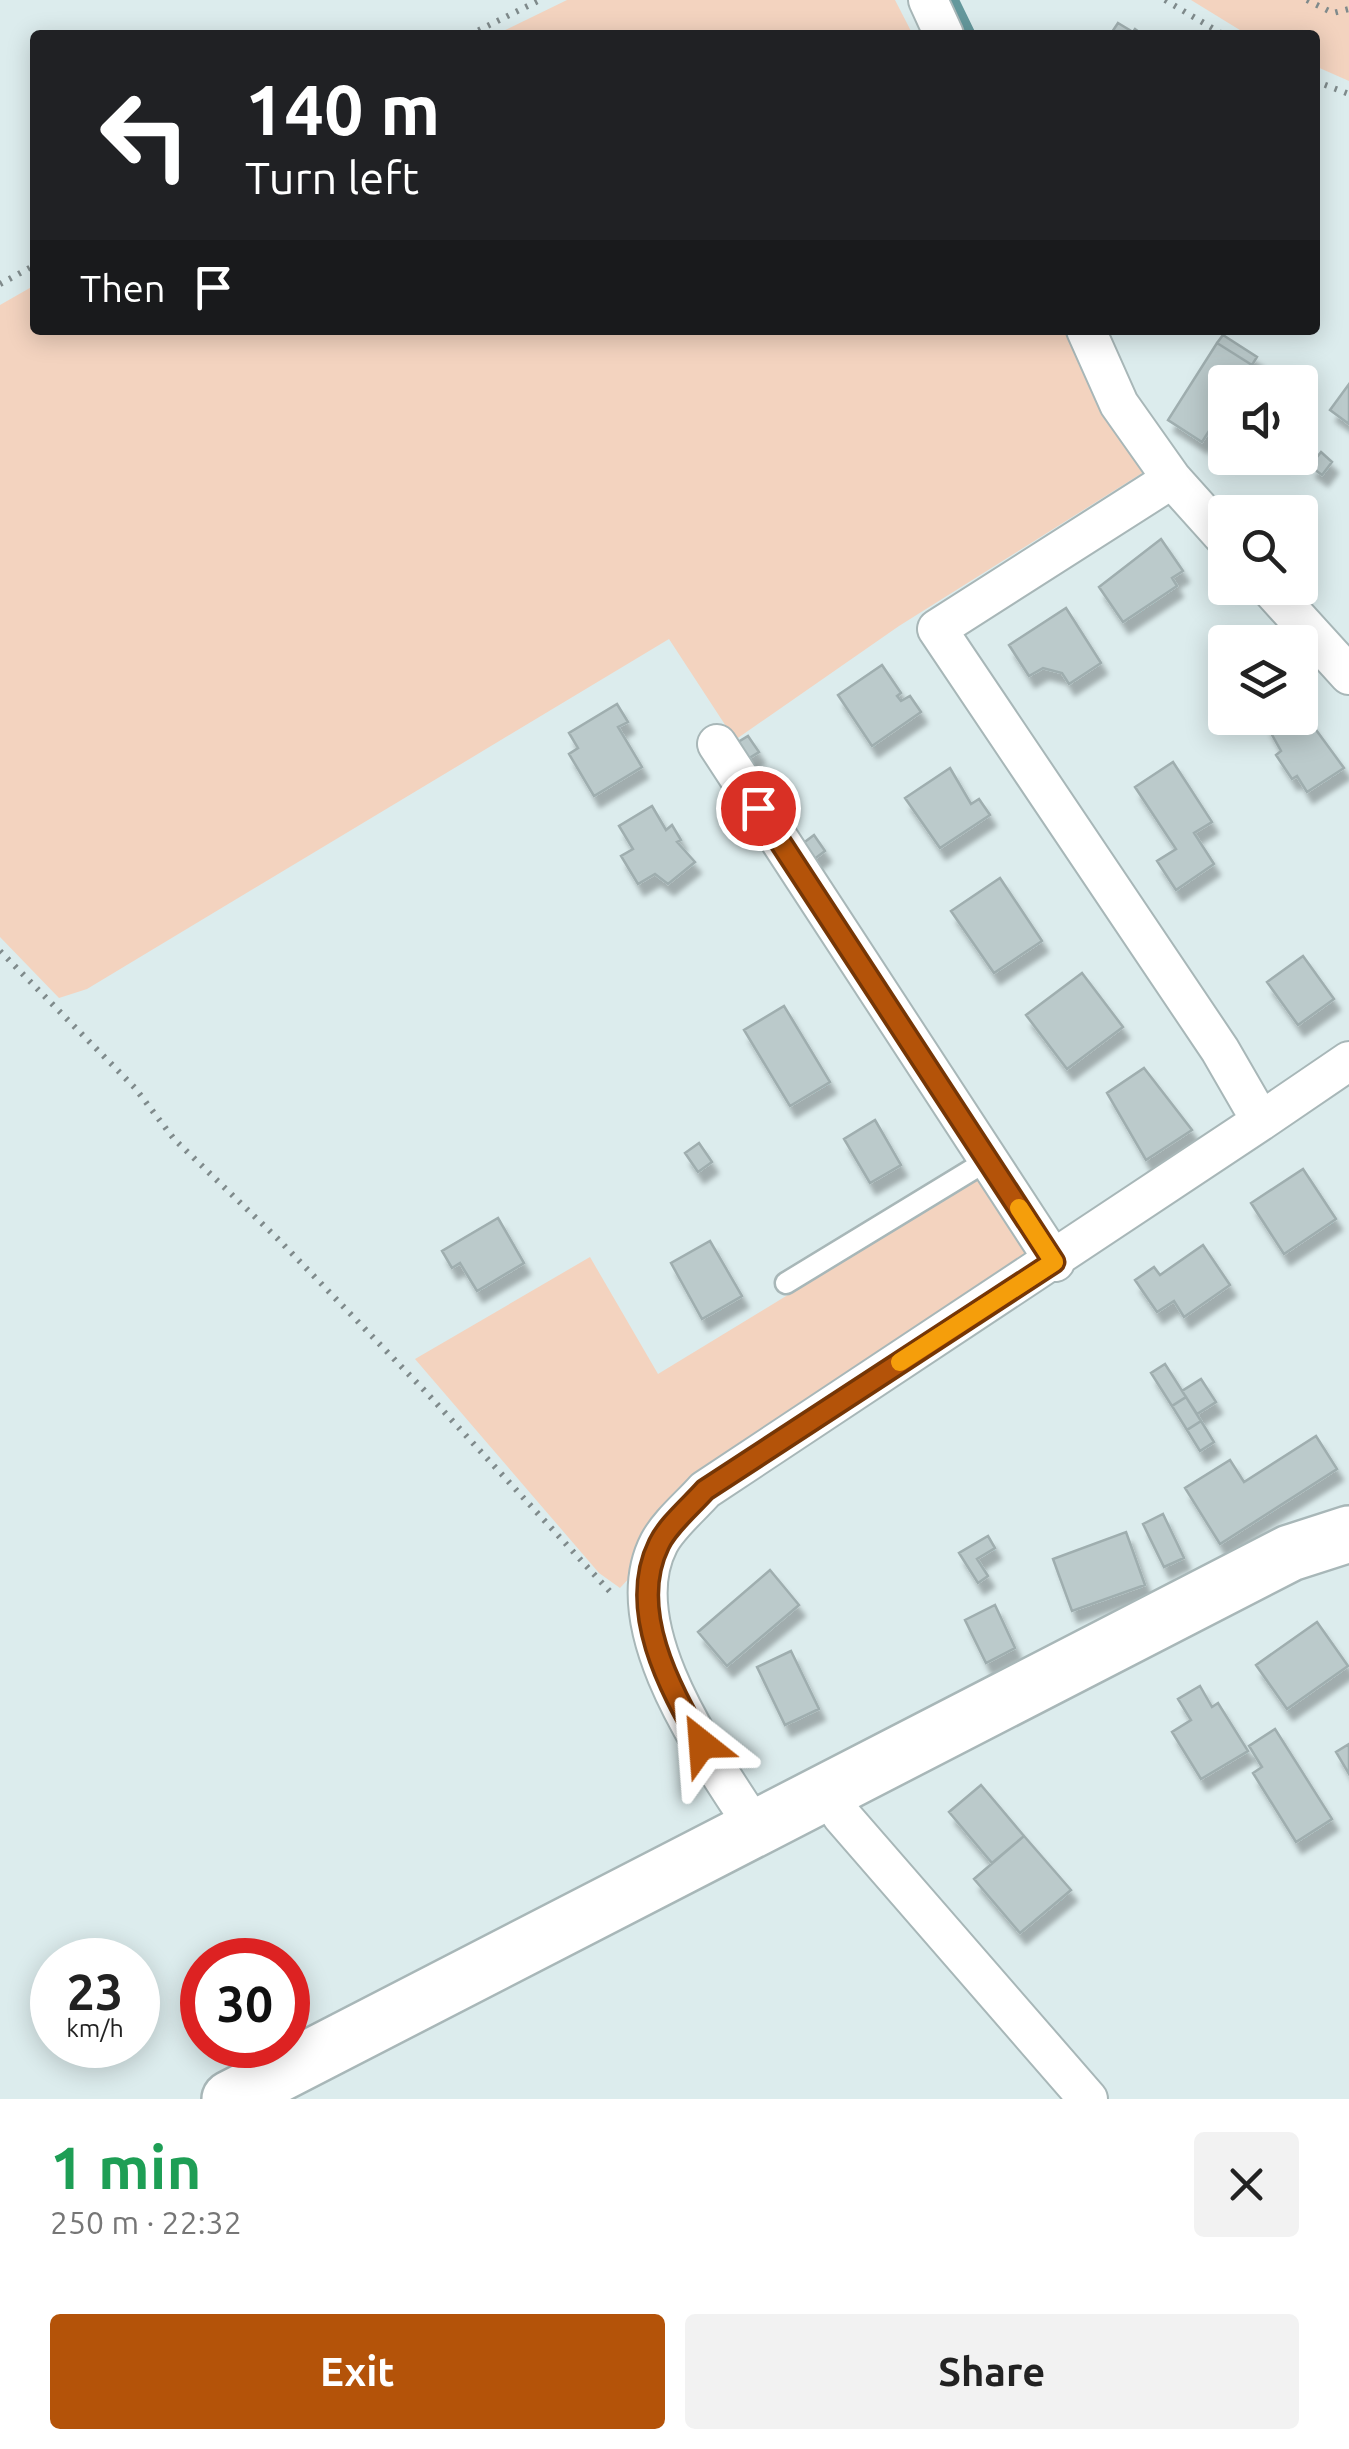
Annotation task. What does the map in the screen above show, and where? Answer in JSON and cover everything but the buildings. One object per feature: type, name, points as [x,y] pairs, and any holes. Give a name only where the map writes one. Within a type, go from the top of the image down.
[{"type":"street","points":[[928,0],[942,30]]},
{"type":"street","points":[[1088,335],[1119,404],[1172,479],[1208,519]]},
{"type":"street","points":[[1172,479],[937,630],[1220,1050],[1262,1121]]},
{"type":"street","points":[[1285,605],[1349,676]]},
{"type":"street","points":[[716,744],[1054,1262]]},
{"type":"street","points":[[754,1826],[684,1714],[655,1641],[646,1607],[660,1542],[705,1490],[1054,1262],[1349,1061]]},
{"type":"street","points":[[230,2099],[1290,1553],[1349,1534]]},
{"type":"street","points":[[826,1790],[842,1816],[1088,2099]]},
{"type":"lane","points":[[786,1283],[988,1160]]},
{"type":"path","points":[[479,30],[540,0]]},
{"type":"path","points":[[1165,0],[1216,30]]},
{"type":"path","points":[[1308,0],[1333,14],[1349,8]]},
{"type":"path","points":[[1320,82],[1349,94]]},
{"type":"path","points":[[0,284],[30,267]]},
{"type":"path","points":[[0,950],[135,1088],[174,1139],[278,1239],[424,1390],[655,1641]]},
{"type":"shaded area","points":[[567,0],[895,0],[910,30],[505,30]]},
{"type":"shaded area","points":[[1191,0],[1349,0],[1349,81],[1320,68],[1320,30],[1240,30]]},
{"type":"shaded area","points":[[30,288],[30,335],[1067,335],[1147,470],[899,626],[735,740],[669,639],[87,989],[59,998],[0,937],[0,305]]},
{"type":"shaded area","points":[[983,1176],[1022,1230],[1028,1266],[688,1497],[643,1563],[620,1588],[599,1573],[415,1359],[590,1257],[658,1374]]},
{"type":"waterway","points":[[954,0],[969,30]]},
{"type":"slow traffic","points":[[900,1362],[1054,1262],[1019,1208]]},
{"type":"route","points":[[702,1744],[684,1714],[646,1607],[660,1542],[705,1490],[1054,1262],[758,808]]}]
